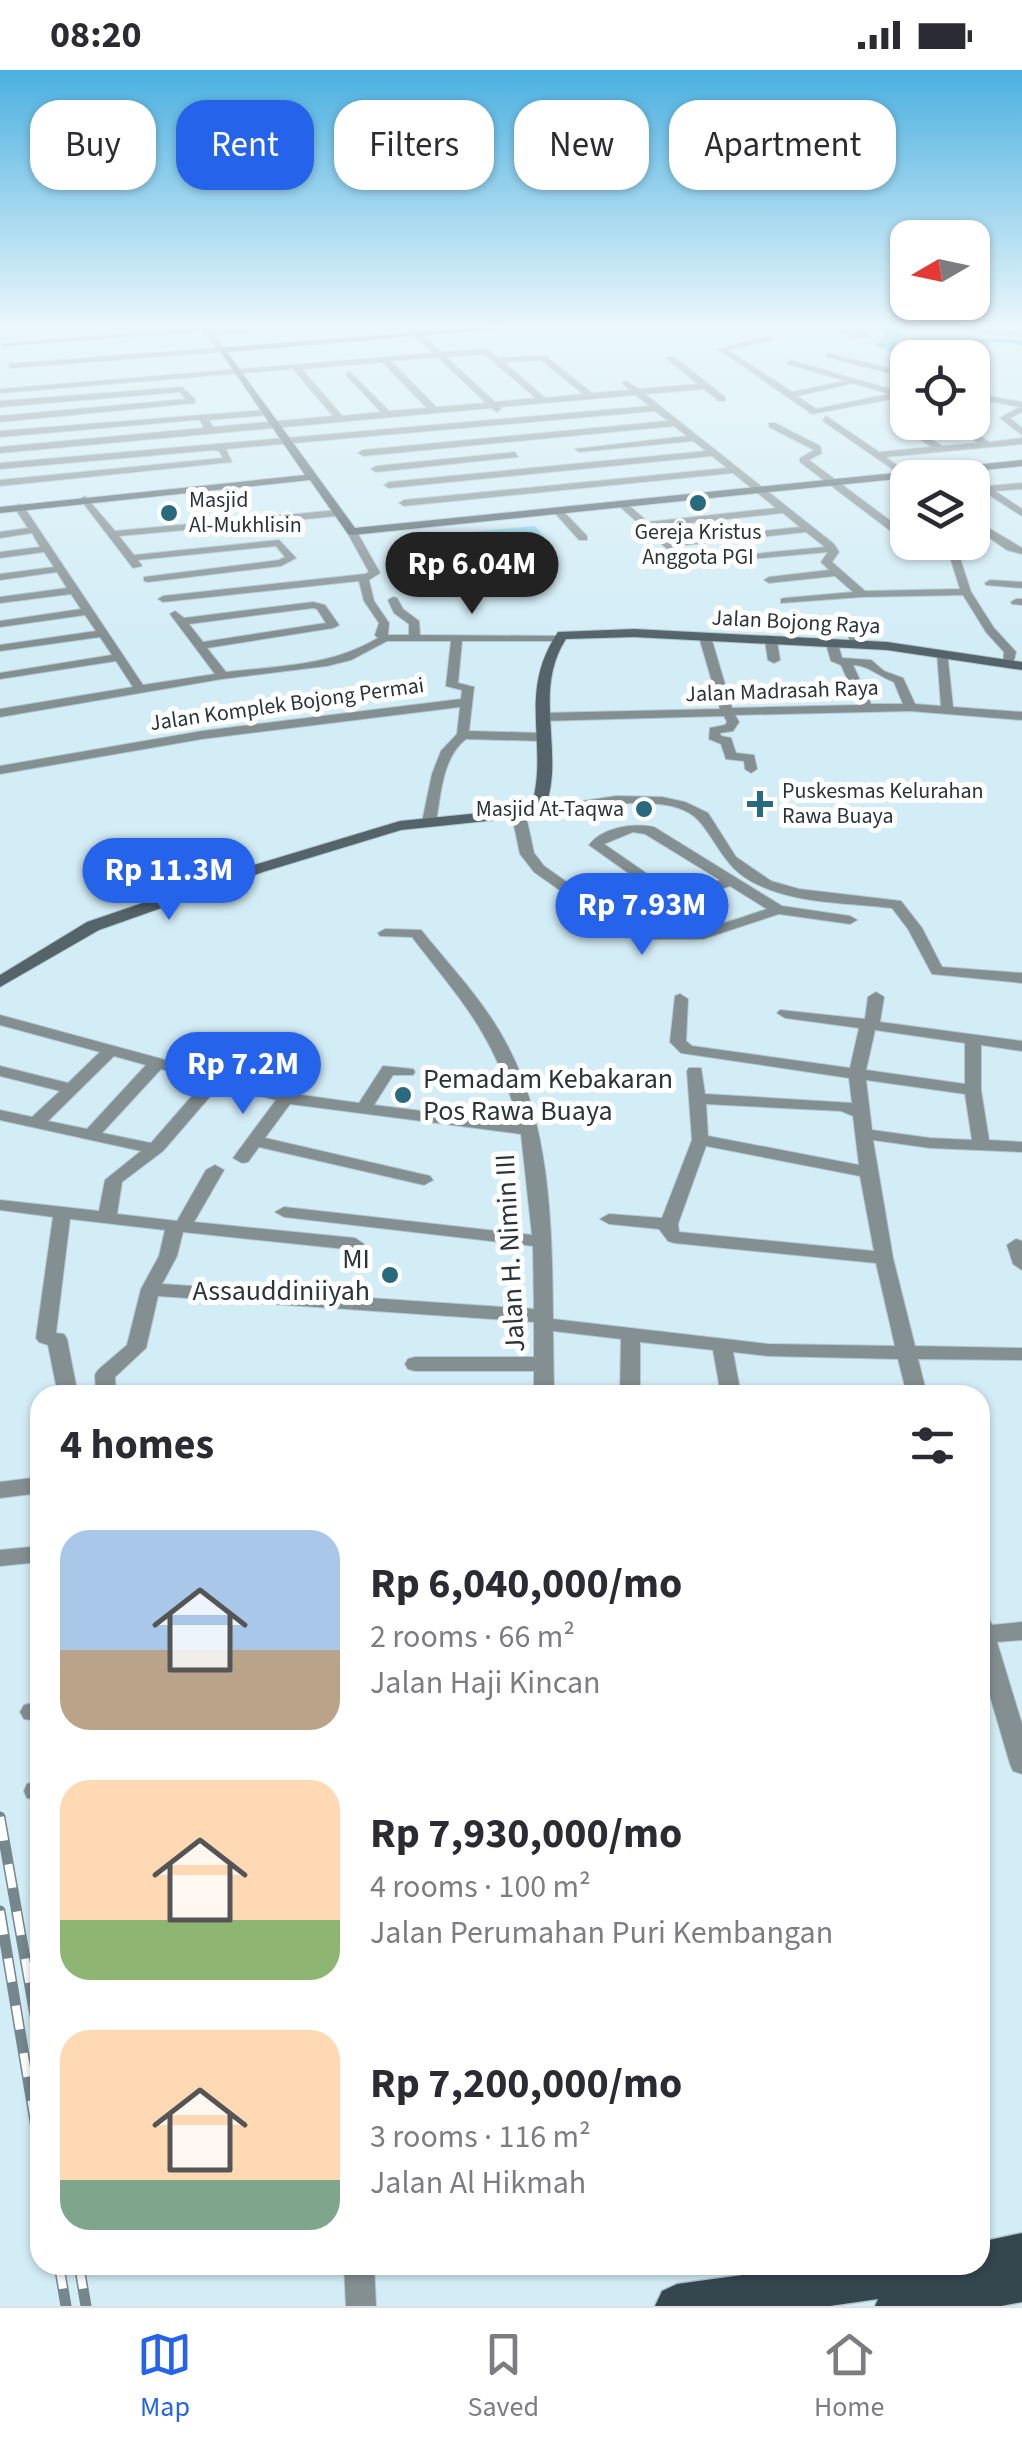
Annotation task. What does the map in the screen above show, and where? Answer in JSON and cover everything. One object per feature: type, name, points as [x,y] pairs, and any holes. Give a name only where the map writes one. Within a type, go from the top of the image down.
[{"type":"main road","points":[[990,2260],[1022,2254]]},
{"type":"main road","points":[[678,2306],[894,2275]]},
{"type":"main road","points":[[897,2306],[1022,2280]]},
{"type":"street","points":[[0,434],[54,429]]},
{"type":"street","points":[[94,429],[109,473],[124,495]]},
{"type":"street","points":[[0,450],[217,429]]},
{"type":"street","points":[[163,599],[363,578],[375,573],[352,532],[278,429]]},
{"type":"street","points":[[0,466],[432,429]]},
{"type":"street","points":[[518,429],[526,437]]},
{"type":"street","points":[[363,452],[611,429]]},
{"type":"street","points":[[684,429],[807,528],[831,553]]},
{"type":"street","points":[[779,429],[817,448],[803,460],[890,525]]},
{"type":"street","points":[[841,429],[890,464]]},
{"type":"street","points":[[563,434],[596,465]]},
{"type":"street","points":[[350,437],[421,525]]},
{"type":"street","points":[[579,449],[695,438]]},
{"type":"street","points":[[500,440],[531,471]]},
{"type":"street","points":[[926,440],[940,449]]},
{"type":"street","points":[[981,440],[988,444]]},
{"type":"street","points":[[878,456],[1022,441]]},
{"type":"street","points":[[0,484],[228,462],[219,448]]},
{"type":"street","points":[[389,485],[714,453]]},
{"type":"street","points":[[376,469],[515,455]]},
{"type":"street","points":[[990,466],[1022,463]]},
{"type":"street","points":[[561,468],[600,506]]},
{"type":"street","points":[[404,503],[735,470]]},
{"type":"street","points":[[0,510],[312,477]]},
{"type":"street","points":[[352,532],[890,477]]},
{"type":"street","points":[[990,489],[1022,486]]},
{"type":"street","points":[[990,492],[1022,513]]},
{"type":"street","points":[[85,499],[223,676]]},
{"type":"street","points":[[622,504],[690,564],[831,553]]},
{"type":"street","points":[[19,507],[140,689]]},
{"type":"street","points":[[558,510],[584,538]]},
{"type":"street","points":[[645,524],[783,510]]},
{"type":"street","points":[[113,534],[338,514]]},
{"type":"street","points":[[666,544],[807,528]]},
{"type":"street","points":[[0,535],[34,530]]},
{"type":"street","points":[[990,533],[1022,551]]},
{"type":"street","points":[[131,558],[269,543],[284,545],[291,558],[281,563],[148,579]]},
{"type":"street","points":[[0,555],[46,549]]},
{"type":"street","points":[[831,553],[826,562],[862,594]]},
{"type":"street","points":[[957,560],[966,592],[990,630],[1010,652],[1007,664]]},
{"type":"street","points":[[0,577],[60,568]]},
{"type":"street","points":[[769,580],[839,572]]},
{"type":"street","points":[[363,578],[369,601],[384,623],[380,632],[385,638]]},
{"type":"street","points":[[990,583],[1022,586]]},
{"type":"street","points":[[0,600],[74,590]]},
{"type":"street","points":[[785,601],[862,594],[966,592]]},
{"type":"street","points":[[393,600],[398,611],[413,620],[414,638]]},
{"type":"street","points":[[181,622],[318,606],[333,626],[200,646]]},
{"type":"street","points":[[0,624],[88,611]]},
{"type":"street","points":[[848,618],[857,644]]},
{"type":"street","points":[[0,648],[103,633]]},
{"type":"street","points":[[0,712],[223,676],[335,663],[361,654],[385,638],[563,636],[542,678],[542,787],[538,812]]},
{"type":"street","name":"Jalan Bojong Raya","points":[[563,636],[857,644],[1022,666]]},
{"type":"street","points":[[457,638],[452,686],[468,687],[462,735]]},
{"type":"street","points":[[705,638],[727,712],[734,722],[729,728],[714,730],[715,739],[728,741],[730,756],[750,757],[751,769]]},
{"type":"street","points":[[771,641],[774,660]]},
{"type":"street","points":[[832,644],[836,659],[869,663],[880,673],[900,680],[910,707]]},
{"type":"street","points":[[943,653],[948,709]]},
{"type":"street","points":[[0,676],[119,658]]},
{"type":"street","points":[[846,662],[866,707]]},
{"type":"street","name":"Jalan Komplek Bojong Permai","points":[[0,770],[202,735],[468,702]]},
{"type":"street","name":"Jalan Madrasah Raya","points":[[542,717],[866,707],[1022,716]]},
{"type":"street","points":[[429,822],[442,764],[453,742],[462,735],[541,737]]},
{"type":"street","points":[[0,982],[76,935],[114,917],[337,844],[429,822],[518,816],[640,799],[662,800],[703,816],[730,860],[766,884],[798,893],[896,904],[909,918],[937,971],[1022,978]]},
{"type":"street","points":[[518,816],[532,862],[613,921],[642,936],[693,936],[778,910]]},
{"type":"street","points":[[676,900],[596,843],[632,828],[645,828],[778,910],[850,920]]},
{"type":"street","points":[[613,921],[732,881]]},
{"type":"street","name":"Jalan H. Nimin III","points":[[385,933],[416,933],[504,1053],[530,1130],[540,1241],[544,1385]]},
{"type":"street","points":[[876,997],[858,1072],[861,1113],[884,1258],[914,1385]]},
{"type":"street","points":[[680,998],[678,1042],[682,1047],[759,1052],[973,1090]]},
{"type":"street","points":[[785,1013],[1022,1046]]},
{"type":"street","points":[[0,1020],[286,1098],[530,1130]]},
{"type":"street","points":[[974,1039],[973,1090],[981,1146]]},
{"type":"street","points":[[36,1123],[112,1049]]},
{"type":"street","points":[[91,1135],[158,1062]]},
{"type":"street","points":[[362,1110],[388,1068],[407,1072]]},
{"type":"street","points":[[0,1071],[73,1089]]},
{"type":"street","points":[[695,1072],[700,1140],[669,1224],[668,1232],[674,1238],[884,1258]]},
{"type":"street","points":[[107,1219],[114,1180],[153,1148],[215,1080]]},
{"type":"street","points":[[242,1158],[286,1098]]},
{"type":"street","points":[[696,1099],[844,1106],[861,1113]]},
{"type":"street","points":[[0,1115],[153,1148]]},
{"type":"street","points":[[864,1134],[1022,1147]]},
{"type":"street","points":[[254,1140],[424,1180]]},
{"type":"street","points":[[700,1140],[868,1172]]},
{"type":"street","points":[[105,1385],[105,1376],[133,1354],[150,1289],[179,1227],[215,1170]]},
{"type":"street","points":[[0,1206],[355,1244]]},
{"type":"street","points":[[284,1212],[540,1241]]},
{"type":"street","points":[[62,1214],[46,1338],[57,1339],[66,1385]]},
{"type":"street","points":[[609,1219],[669,1224]]},
{"type":"street","points":[[150,1289],[543,1320],[722,1346],[906,1355],[1022,1354]]},
{"type":"street","points":[[630,1385],[631,1333]]},
{"type":"street","points":[[722,1346],[728,1385]]},
{"type":"street","points":[[415,1364],[543,1364]]},
{"type":"street","points":[[0,1490],[30,1487]]},
{"type":"street","points":[[0,1558],[30,1555]]},
{"type":"street","points":[[990,1630],[1022,1631]]},
{"type":"street","points":[[990,1645],[1022,1764]]},
{"type":"street","points":[[360,2275],[361,2306]]},
{"type":"shaded area","points":[[535,526],[549,543],[473,550],[460,533]]},
{"type":"railway","points":[[0,1817],[30,1986]]},
{"type":"railway","points":[[0,1911],[30,2092]]},
{"type":"railway","points":[[61,2275],[66,2306]]},
{"type":"railway","points":[[81,2275],[86,2306]]},
{"type":"place","name":"Gereja Kristus Anggota PGI","points":[[698,503]]},
{"type":"place","name":"Masjid Al-Mukhlisin","points":[[169,513]]},
{"type":"place","name":"Puskesmas Kelurahan Rawa Buaya","points":[[760,804]]},
{"type":"place","name":"Masjid At-Taqwa","points":[[644,809]]},
{"type":"place","name":"Pemadam Kebakaran Pos Rawa Buaya","points":[[403,1095]]},
{"type":"place","name":"MI Assauddiniiyah","points":[[390,1275]]}]
